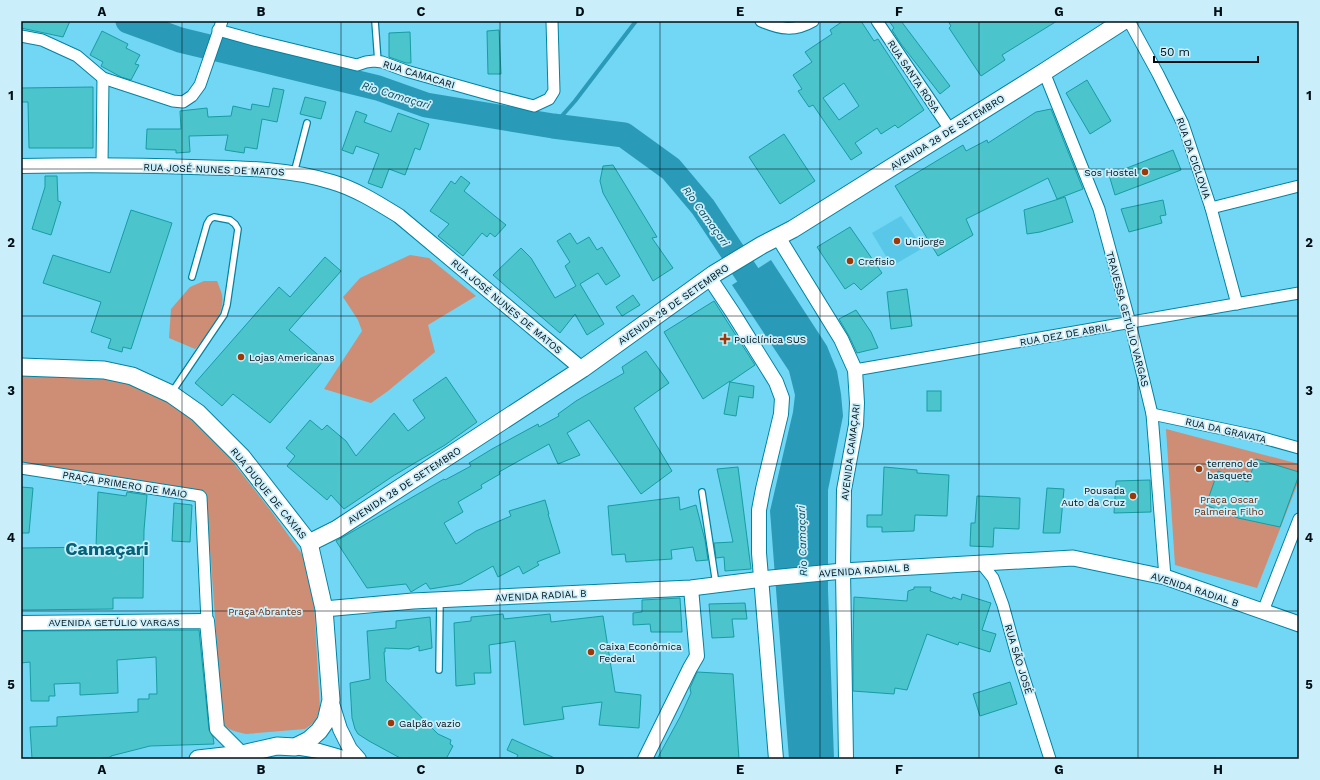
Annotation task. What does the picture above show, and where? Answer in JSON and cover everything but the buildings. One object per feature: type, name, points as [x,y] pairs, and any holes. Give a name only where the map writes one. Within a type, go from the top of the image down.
[{"type":"main road","name":"AVENIDA 28 DE SETEMBRO","points":[[309,543],[337,529],[582,369],[714,274],[778,237],[1044,72],[1112,24]]},
{"type":"main road","name":"RUA DUQUE DE CAXIAS","points":[[21,368],[104,370],[132,376],[171,394],[198,413],[242,457],[309,543],[324,609],[331,700]]},
{"type":"main road","name":"AVENIDA RADIAL B","points":[[324,609],[440,600],[691,588],[766,578],[838,572],[1073,558],[1165,577],[1299,624]]},
{"type":"main road","points":[[198,759],[219,758],[277,746],[295,747],[309,740],[319,731],[326,721],[331,700]]},
{"type":"street","name":"RUA CAMACARI","points":[[219,29],[258,41],[357,65],[374,61],[534,106],[548,99],[554,91],[552,21]]},
{"type":"street","points":[[761,21],[774,26],[794,29],[806,25],[812,21]]},
{"type":"street","name":"RUA SANTA ROSA","points":[[877,21],[951,130]]},
{"type":"street","name":"RUA DA CICLOVIA","points":[[1129,21],[1183,124],[1211,208],[1237,304]]},
{"type":"street","points":[[21,36],[42,40],[77,56],[103,78],[173,101],[183,102],[192,96],[200,85],[219,29]]},
{"type":"street","name":"TRAVESSA GETÚLIO VARGAS","points":[[1044,72],[1099,209],[1130,323],[1152,414],[1165,577]]},
{"type":"street","points":[[102,165],[103,78]]},
{"type":"street","name":"RUA JOSÉ NUNES DE MATOS","points":[[21,166],[102,165],[245,168],[294,173],[332,182],[367,196],[400,216],[582,369]]},
{"type":"street","points":[[1211,208],[1299,186]]},
{"type":"street","name":"AVENIDA CAMAÇARI","points":[[778,237],[841,339],[855,370],[857,410],[856,425],[844,490],[838,572],[846,759]]},
{"type":"street","points":[[714,274],[733,313],[776,382],[782,398],[781,414],[759,510],[759,553],[766,578],[776,759]]},
{"type":"street","name":"RUA DEZ DE ABRIL","points":[[855,370],[1299,293]]},
{"type":"street","name":"RUA DA GRAVATA","points":[[1152,414],[1256,436],[1299,448]]},
{"type":"street","name":"PRAÇA PRIMERO DE MAIO","points":[[21,468],[200,496],[207,621]]},
{"type":"street","points":[[1263,611],[1299,519]]},
{"type":"street","name":"RUA SÃO JOSÉ","points":[[981,563],[993,578],[1003,605],[1017,656],[1050,759]]},
{"type":"street","points":[[644,759],[697,656],[691,588]]},
{"type":"street","points":[[207,621],[217,729],[242,754]]},
{"type":"street","name":"AVENIDA GETÚLIO VARGAS","points":[[21,623],[207,621]]},
{"type":"street","points":[[331,700],[340,729],[350,749],[359,759]]},
{"type":"street","points":[[295,747],[319,751],[347,759]]},
{"type":"lane","points":[[375,21],[378,62]]},
{"type":"lane","points":[[294,173],[307,123]]},
{"type":"lane","points":[[171,394],[224,315],[238,230],[235,224],[230,220],[214,217],[210,219],[207,224],[192,276]]},
{"type":"lane","points":[[702,492],[716,585]]},
{"type":"lane","points":[[439,670],[440,600]]},
{"type":"shaded area","name":"Unijorge","points":[[901,216],[923,248],[892,266],[872,233]]},
{"type":"green space","points":[[410,255],[429,258],[476,296],[428,325],[435,352],[388,391],[371,403],[324,389],[362,331],[358,320],[343,297],[360,278]]},
{"type":"green space","points":[[204,281],[217,281],[222,295],[222,302],[221,309],[214,325],[195,349],[169,338],[171,309],[190,287]]},
{"type":"green space","name":"Praça Abrantes","points":[[21,374],[113,378],[158,395],[192,419],[219,444],[271,511],[304,557],[314,603],[320,709],[316,718],[310,725],[305,729],[246,734],[232,730],[224,725],[206,493],[21,463]]},
{"type":"green space","name":"Praça Oscar Palmeira Filho","points":[[1166,429],[1299,464],[1299,480],[1257,588],[1175,565]]},
{"type":"water","points":[[771,260],[827,346],[837,371],[841,394],[843,416],[828,490],[828,590],[834,759],[789,759],[770,511],[793,412],[795,395],[789,371],[732,285]]},
{"type":"waterway","name":"Rio Camaçari","points":[[128,21],[180,40],[378,88],[426,105],[553,126],[624,135],[671,169],[703,207],[767,304]]},
{"type":"waterway","points":[[553,126],[575,101],[636,21]]},
{"type":"place","name":"Sos Hostel","points":[[1145,172]]},
{"type":"place","name":"Unijorge","points":[[897,241]]},
{"type":"place","name":"Crefisio","points":[[850,261]]},
{"type":"place","name":"Policlínica SUS","points":[[725,339]]},
{"type":"place","name":"Lojas Americanas","points":[[241,357]]},
{"type":"place","name":"terreno de basquete","points":[[1199,469]]},
{"type":"place","name":"Pousada Auto da Cruz","points":[[1133,496]]},
{"type":"place","name":"Caixa Econômica Federal","points":[[591,652]]},
{"type":"place","name":"Galpão vazio","points":[[391,723]]},
{"type":"district","name":"Camaçari","points":[[107,549]]}]
